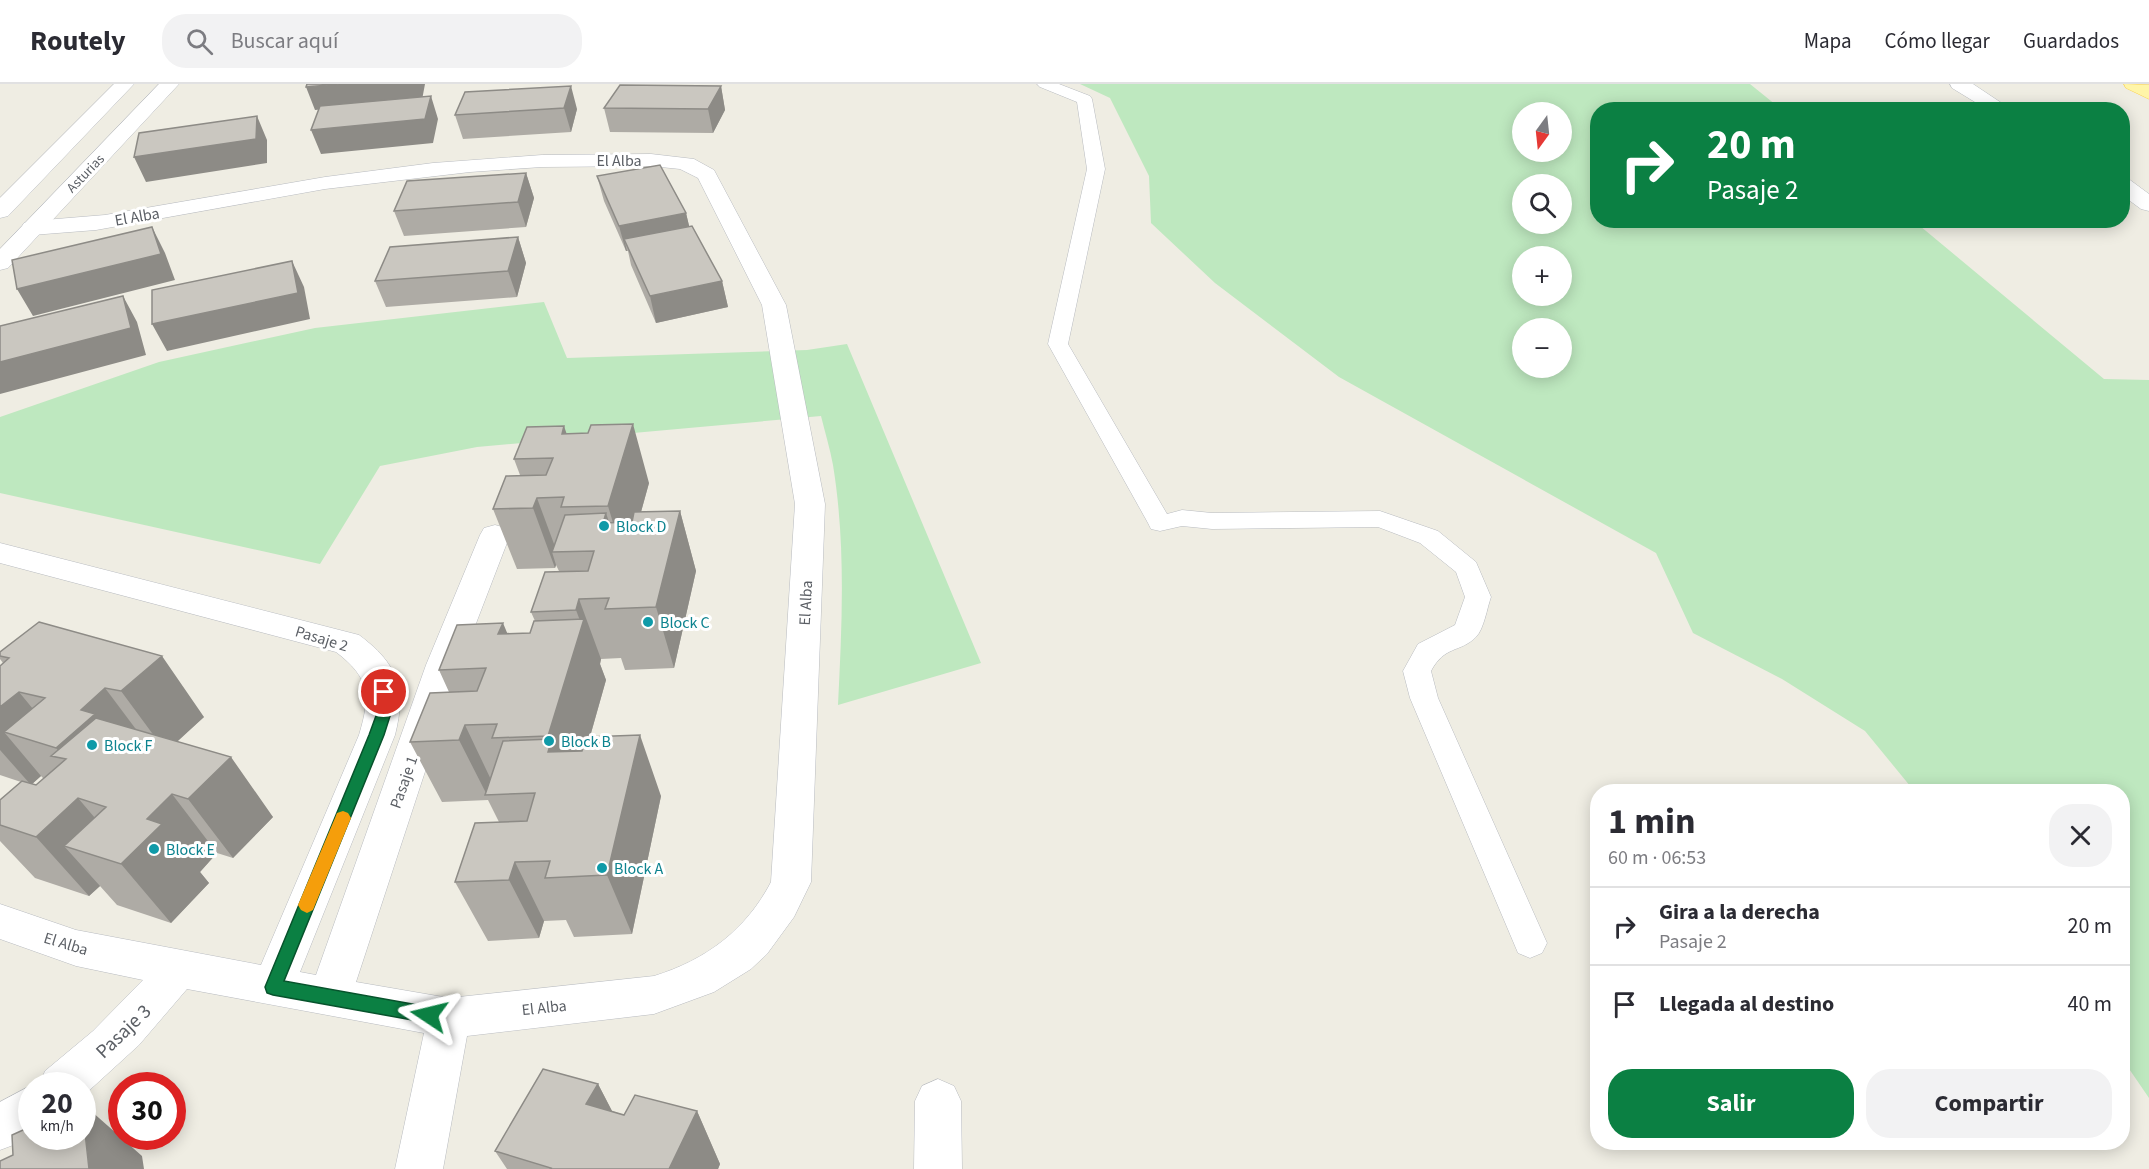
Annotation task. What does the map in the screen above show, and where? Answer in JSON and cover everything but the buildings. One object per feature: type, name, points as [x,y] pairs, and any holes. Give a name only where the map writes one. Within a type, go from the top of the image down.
[{"type":"main road","points":[[2133,84],[2149,93]]},
{"type":"street","points":[[0,210],[125,84]]},
{"type":"street","name":"Asturias","points":[[0,263],[170,84]]},
{"type":"street","points":[[1959,84],[1989,102]]},
{"type":"street","name":"El Alba","points":[[0,921],[75,948],[329,998],[449,1018],[654,995],[683,987],[711,974],[735,958],[761,935],[780,908],[792,882],[810,504],[774,305],[707,174],[686,163],[660,160],[501,163],[383,175],[103,222],[32,228]]},
{"type":"street","points":[[2130,178],[2149,186]]},
{"type":"street","points":[[2130,191],[2149,204]]},
{"type":"street","name":"Pasaje 1","points":[[329,998],[444,665],[495,535]]},
{"type":"street","name":"Pasaje 2","points":[[0,553],[347,643],[366,656],[379,674],[384,692],[384,713],[273,987]]},
{"type":"street","name":"Pasaje 3","points":[[78,1072],[119,1037],[152,1003],[178,969]]},
{"type":"street","points":[[419,1169],[449,1018]]},
{"type":"street","points":[[938,1101],[938,1169]]},
{"type":"street","points":[[0,1128],[18,1116]]},
{"type":"lane","points":[[1045,84],[1084,99],[1096,169],[1058,344],[1160,522],[1182,518],[1212,521],[1380,519],[1429,537],[1467,568],[1478,597],[1466,631],[1428,651],[1417,671],[1424,698],[1530,943]]},
{"type":"green space","points":[[1080,84],[1750,84],[1772,102],[1590,102],[1590,228],[1922,228],[2104,379],[2149,380],[2149,1098],[2130,1070],[2130,784],[1908,784],[1865,731],[1782,679],[1693,633],[1656,553],[1339,377],[1215,283],[1151,223],[1149,176],[1110,98]]},
{"type":"green space","points":[[544,302],[567,358],[807,350],[847,344],[981,663],[838,705],[842,615],[840,525],[833,465],[821,416],[477,447],[380,466],[320,564],[0,493],[0,417],[159,362],[315,328]]},
{"type":"slow traffic","points":[[307,905],[343,818]]},
{"type":"place","name":"Block D","points":[[604,526]]},
{"type":"place","name":"Block C","points":[[648,622]]},
{"type":"place","name":"Block B","points":[[549,741]]},
{"type":"place","name":"Block F","points":[[92,745]]},
{"type":"place","name":"Block E","points":[[154,849]]},
{"type":"place","name":"Block A","points":[[602,868]]},
{"type":"route","points":[[384,692],[384,713],[377,735],[273,987],[429,1015]]}]
